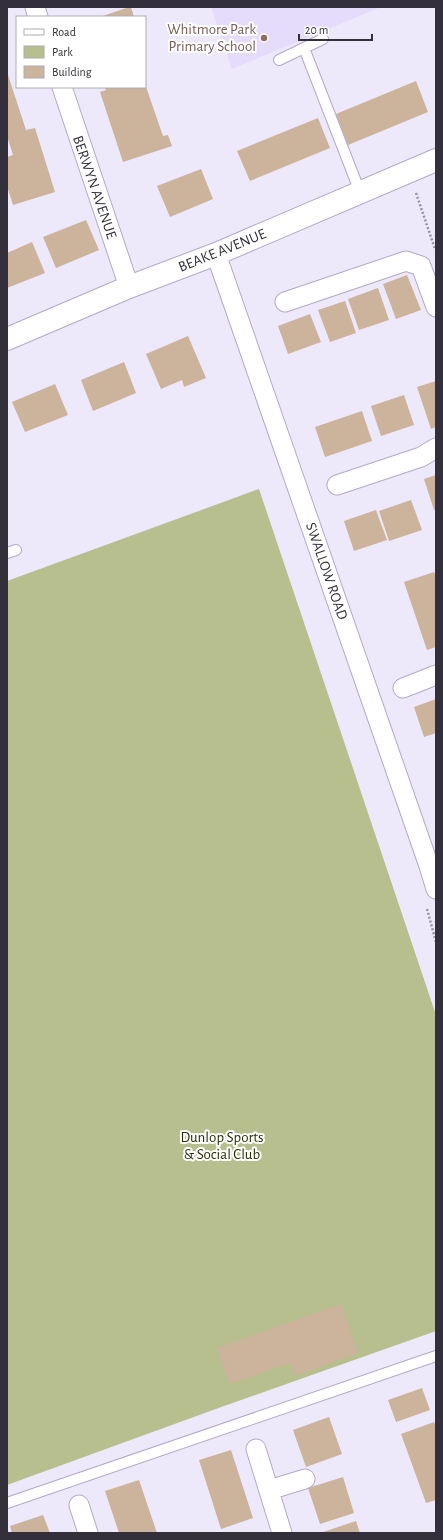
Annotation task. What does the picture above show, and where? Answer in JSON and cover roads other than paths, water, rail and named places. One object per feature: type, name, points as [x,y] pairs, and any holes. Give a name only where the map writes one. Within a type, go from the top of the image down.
[{"type":"street","name":"BERWYN AVENUE","points":[[62,88],[129,287]]},
{"type":"street","name":"BEAKE AVENUE","points":[[7,339],[129,287],[216,254],[436,160]]},
{"type":"street","name":"SWALLOW ROAD","points":[[216,254],[436,889]]},
{"type":"street","points":[[285,302],[406,261],[421,266],[436,307]]},
{"type":"street","points":[[337,485],[421,457],[436,448]]},
{"type":"street","points":[[403,688],[436,676]]},
{"type":"street","points":[[256,1449],[282,1533]]},
{"type":"street","points":[[269,1490],[305,1479]]},
{"type":"street","points":[[79,1505],[88,1533]]},
{"type":"lane","points":[[278,60],[323,39]]},
{"type":"lane","points":[[304,48],[360,192]]},
{"type":"lane","points":[[7,1503],[436,1356]]},
{"type":"place","name":"Whitmore Park Primary School","points":[[264,38]]},
{"type":"park label","name":"Dunlop Sports & Social Club","points":[[222,1146]]}]
